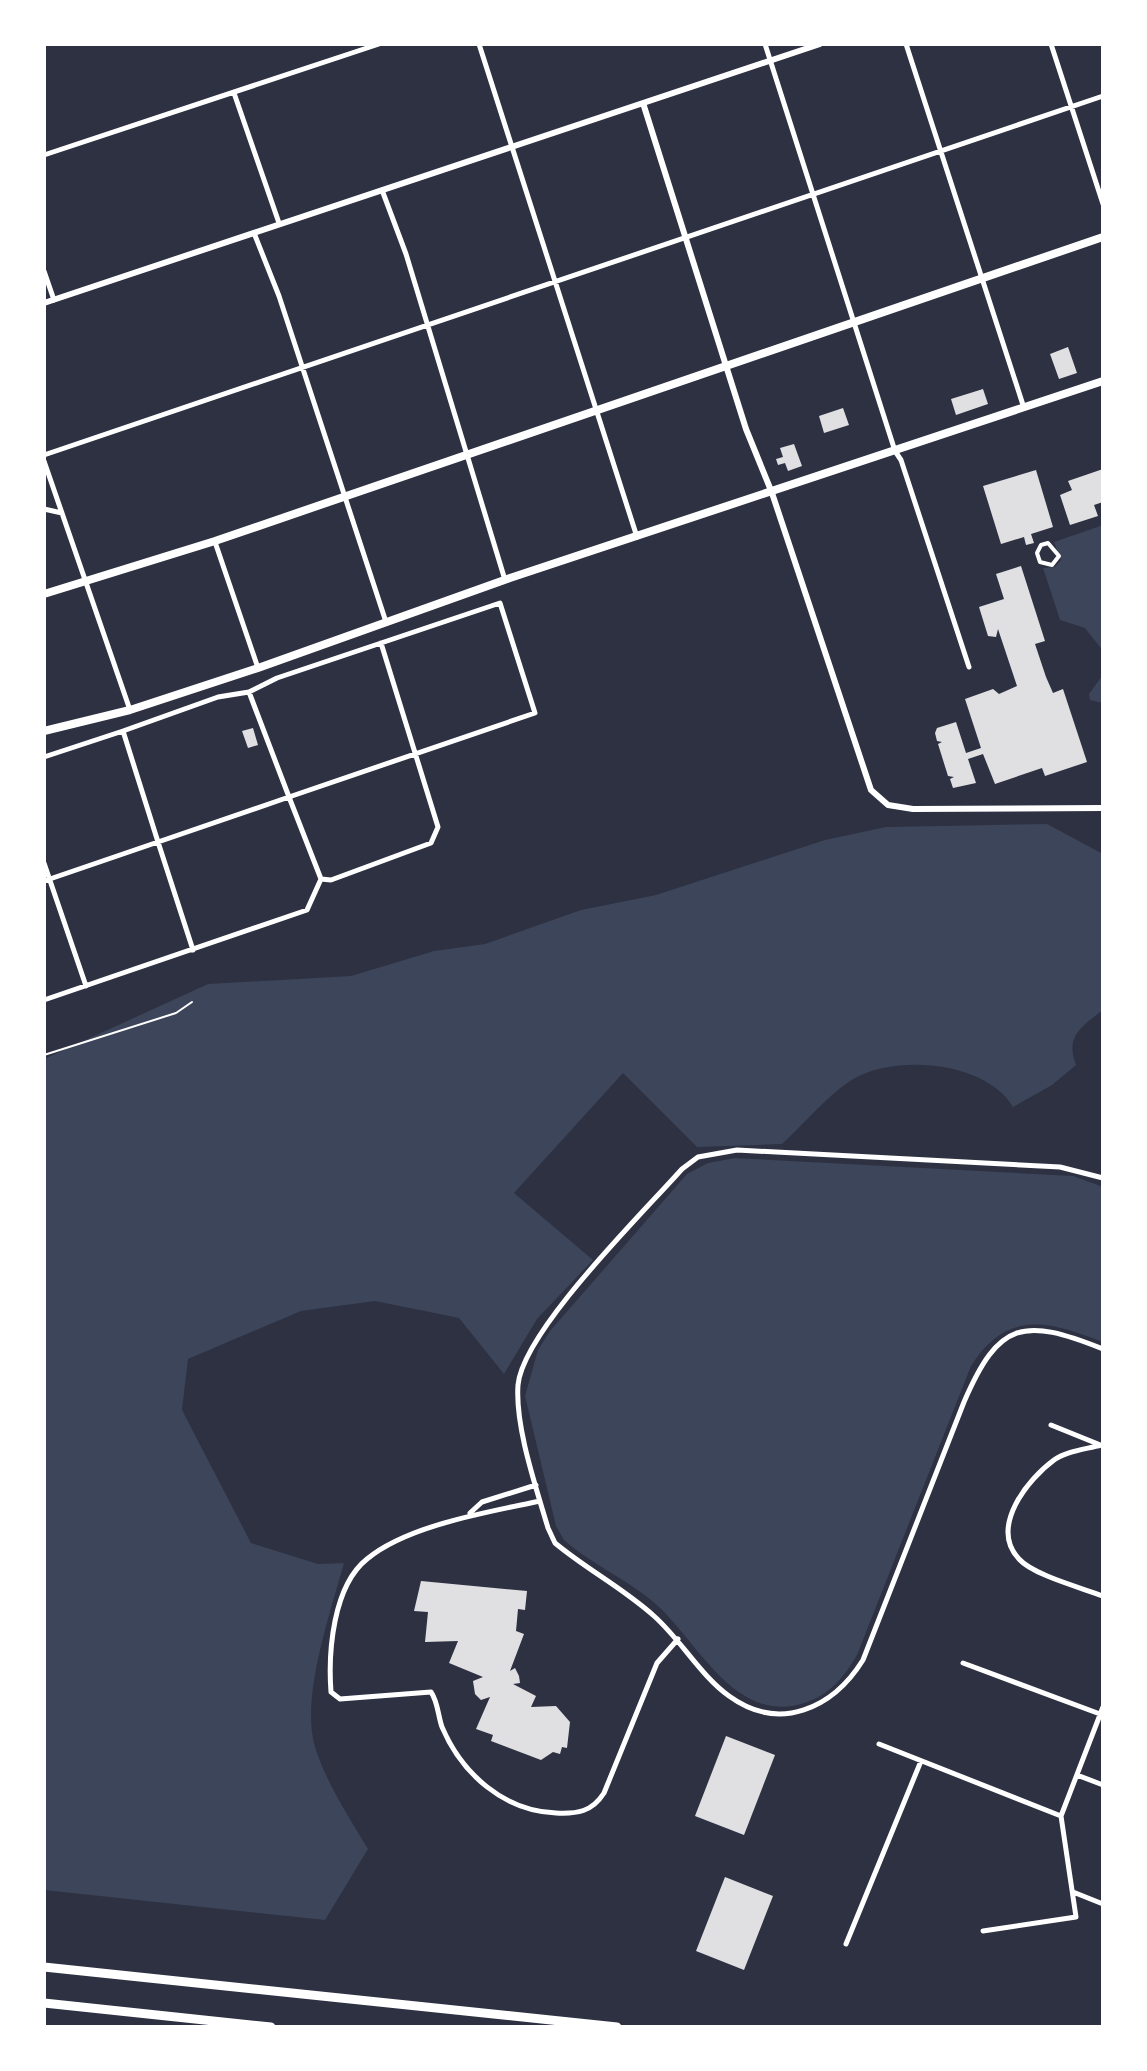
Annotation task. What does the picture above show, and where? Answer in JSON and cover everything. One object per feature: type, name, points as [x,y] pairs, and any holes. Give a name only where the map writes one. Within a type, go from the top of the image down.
[{"type":"highway","points":[[44,1967],[617,2027]]},
{"type":"highway","points":[[44,2003],[271,2027]]},
{"type":"main road","points":[[44,594],[215,541],[1103,237]]},
{"type":"main road","points":[[44,731],[130,710],[258,668],[387,625],[505,580],[1103,381]]},
{"type":"street","points":[[44,155],[379,44]]},
{"type":"street","points":[[479,44],[637,537]]},
{"type":"street","points":[[765,44],[895,451],[901,460],[969,667]]},
{"type":"street","points":[[44,303],[820,44]]},
{"type":"street","points":[[906,44],[1024,408]]},
{"type":"street","points":[[1051,44],[1103,204]]},
{"type":"street","points":[[234,93],[279,223]]},
{"type":"street","points":[[44,455],[301,365],[686,239],[812,192],[1103,96]]},
{"type":"street","points":[[643,103],[725,365],[772,493],[868,784],[888,805],[913,809],[1103,808]]},
{"type":"street","points":[[381,189],[427,323],[505,580]]},
{"type":"street","points":[[254,233],[387,625]]},
{"type":"street","points":[[44,271],[54,300]]},
{"type":"street","points":[[44,461],[130,710]]},
{"type":"street","points":[[44,509],[62,513]]},
{"type":"street","points":[[215,541],[258,668]]},
{"type":"street","points":[[1048,543],[1050,550],[1058,553],[1055,564],[1040,562],[1037,553],[1041,545],[1048,543]]},
{"type":"street","points":[[44,757],[218,697],[249,692],[277,678],[500,603],[535,713],[47,880]]},
{"type":"street","points":[[249,692],[314,869],[321,879],[331,880],[431,843],[438,827],[381,643]]},
{"type":"street","points":[[123,731],[193,950]]},
{"type":"street","points":[[44,863],[47,880],[86,986]]},
{"type":"street","points":[[44,1000],[307,910],[321,879]]},
{"type":"street","points":[[1102,1176],[1060,1167],[798,1152],[737,1150],[698,1157],[682,1169],[551,1317],[528,1353],[518,1386],[521,1416],[536,1485],[555,1543],[643,1606],[678,1639],[720,1688],[746,1707],[782,1716],[802,1713],[834,1695],[851,1680],[869,1646],[982,1362],[1005,1339],[1034,1330],[1065,1334],[1103,1349]]},
{"type":"street","points":[[1051,1425],[1102,1446]]},
{"type":"street","points":[[1102,1446],[1057,1458],[1028,1483],[1014,1507],[1009,1527],[1011,1547],[1020,1560],[1103,1596]]},
{"type":"street","points":[[470,1514],[482,1502],[536,1485]]},
{"type":"street","points":[[540,1501],[470,1514],[377,1552],[356,1570],[336,1622],[331,1692],[340,1699],[431,1692],[441,1724],[462,1763],[497,1795],[533,1810],[551,1813],[584,1811],[599,1801],[657,1663],[678,1639]]},
{"type":"street","points":[[963,1663],[1102,1711],[1061,1816],[1076,1917],[983,1931]]},
{"type":"street","points":[[879,1744],[1061,1816]]},
{"type":"street","points":[[846,1944],[921,1761]]},
{"type":"street","points":[[1077,1775],[1103,1785]]},
{"type":"street","points":[[1073,1892],[1103,1904]]},
{"type":"lane","points":[[44,1055],[176,1013],[192,1002]]},
{"type":"shaded area","points":[[1103,525],[1103,651],[1085,628],[1060,620],[1043,568],[1055,567],[1061,560],[1054,542]]},
{"type":"shaded area","points":[[1103,662],[1103,703],[1090,700],[1089,694],[1102,676]]},
{"type":"shaded area","points":[[1047,824],[1103,854],[1103,1010],[1082,1027],[1074,1039],[1072,1047],[1076,1065],[1052,1085],[1013,1107],[1000,1092],[961,1071],[938,1066],[890,1067],[868,1072],[841,1087],[782,1144],[697,1147],[623,1073],[514,1193],[593,1260],[537,1319],[504,1374],[459,1318],[375,1301],[301,1311],[188,1359],[182,1410],[251,1543],[318,1564],[344,1563],[316,1669],[312,1732],[327,1776],[368,1849],[325,1920],[44,1890],[44,1059],[208,984],[351,976],[434,951],[485,944],[581,910],[656,895],[825,840],[886,827]]},
{"type":"shaded area","points":[[735,1158],[1073,1176],[1103,1187],[1103,1342],[1047,1325],[1030,1325],[999,1335],[985,1348],[971,1366],[857,1655],[829,1690],[804,1703],[780,1707],[759,1703],[740,1693],[705,1661],[649,1598],[564,1540],[556,1526],[525,1396],[538,1350],[550,1331],[687,1174],[708,1163]]},
{"type":"building","points":[[1068,347],[1077,373],[1059,379],[1050,354]]},
{"type":"building","points":[[983,389],[988,404],[956,415],[951,399]]},
{"type":"building","points":[[843,408],[849,425],[824,433],[819,416]]},
{"type":"building","points":[[794,444],[802,466],[788,471],[785,463],[778,465],[776,459],[783,457],[780,448]]},
{"type":"building","points":[[1103,469],[1103,502],[1094,505],[1098,516],[1070,525],[1060,495],[1072,490],[1068,481]]},
{"type":"building","points":[[1036,470],[1053,527],[1031,534],[1034,543],[1026,545],[1024,537],[1001,544],[983,486]]},
{"type":"building","points":[[1021,566],[1045,641],[1035,644],[1046,677],[1053,693],[1063,689],[1087,762],[1045,776],[1042,768],[995,784],[983,754],[968,759],[976,783],[953,788],[950,779],[954,777],[948,776],[938,744],[942,742],[937,741],[935,733],[937,728],[956,722],[966,753],[981,748],[965,699],[993,689],[999,694],[1017,686],[998,629],[996,637],[988,636],[979,607],[1004,599],[996,574]]},
{"type":"building","points":[[253,728],[258,745],[248,748],[242,731]]},
{"type":"building","points":[[421,1581],[527,1591],[525,1610],[518,1609],[516,1631],[524,1634],[510,1671],[515,1668],[519,1676],[520,1683],[513,1684],[536,1696],[531,1707],[556,1706],[570,1722],[567,1748],[562,1747],[560,1754],[553,1752],[541,1760],[491,1741],[493,1735],[476,1729],[490,1697],[481,1700],[475,1694],[473,1681],[483,1677],[449,1663],[458,1641],[425,1642],[428,1612],[414,1611]]},
{"type":"building","points":[[726,1736],[775,1755],[744,1835],[695,1816]]},
{"type":"building","points":[[725,1877],[773,1896],[744,1970],[696,1951]]}]
